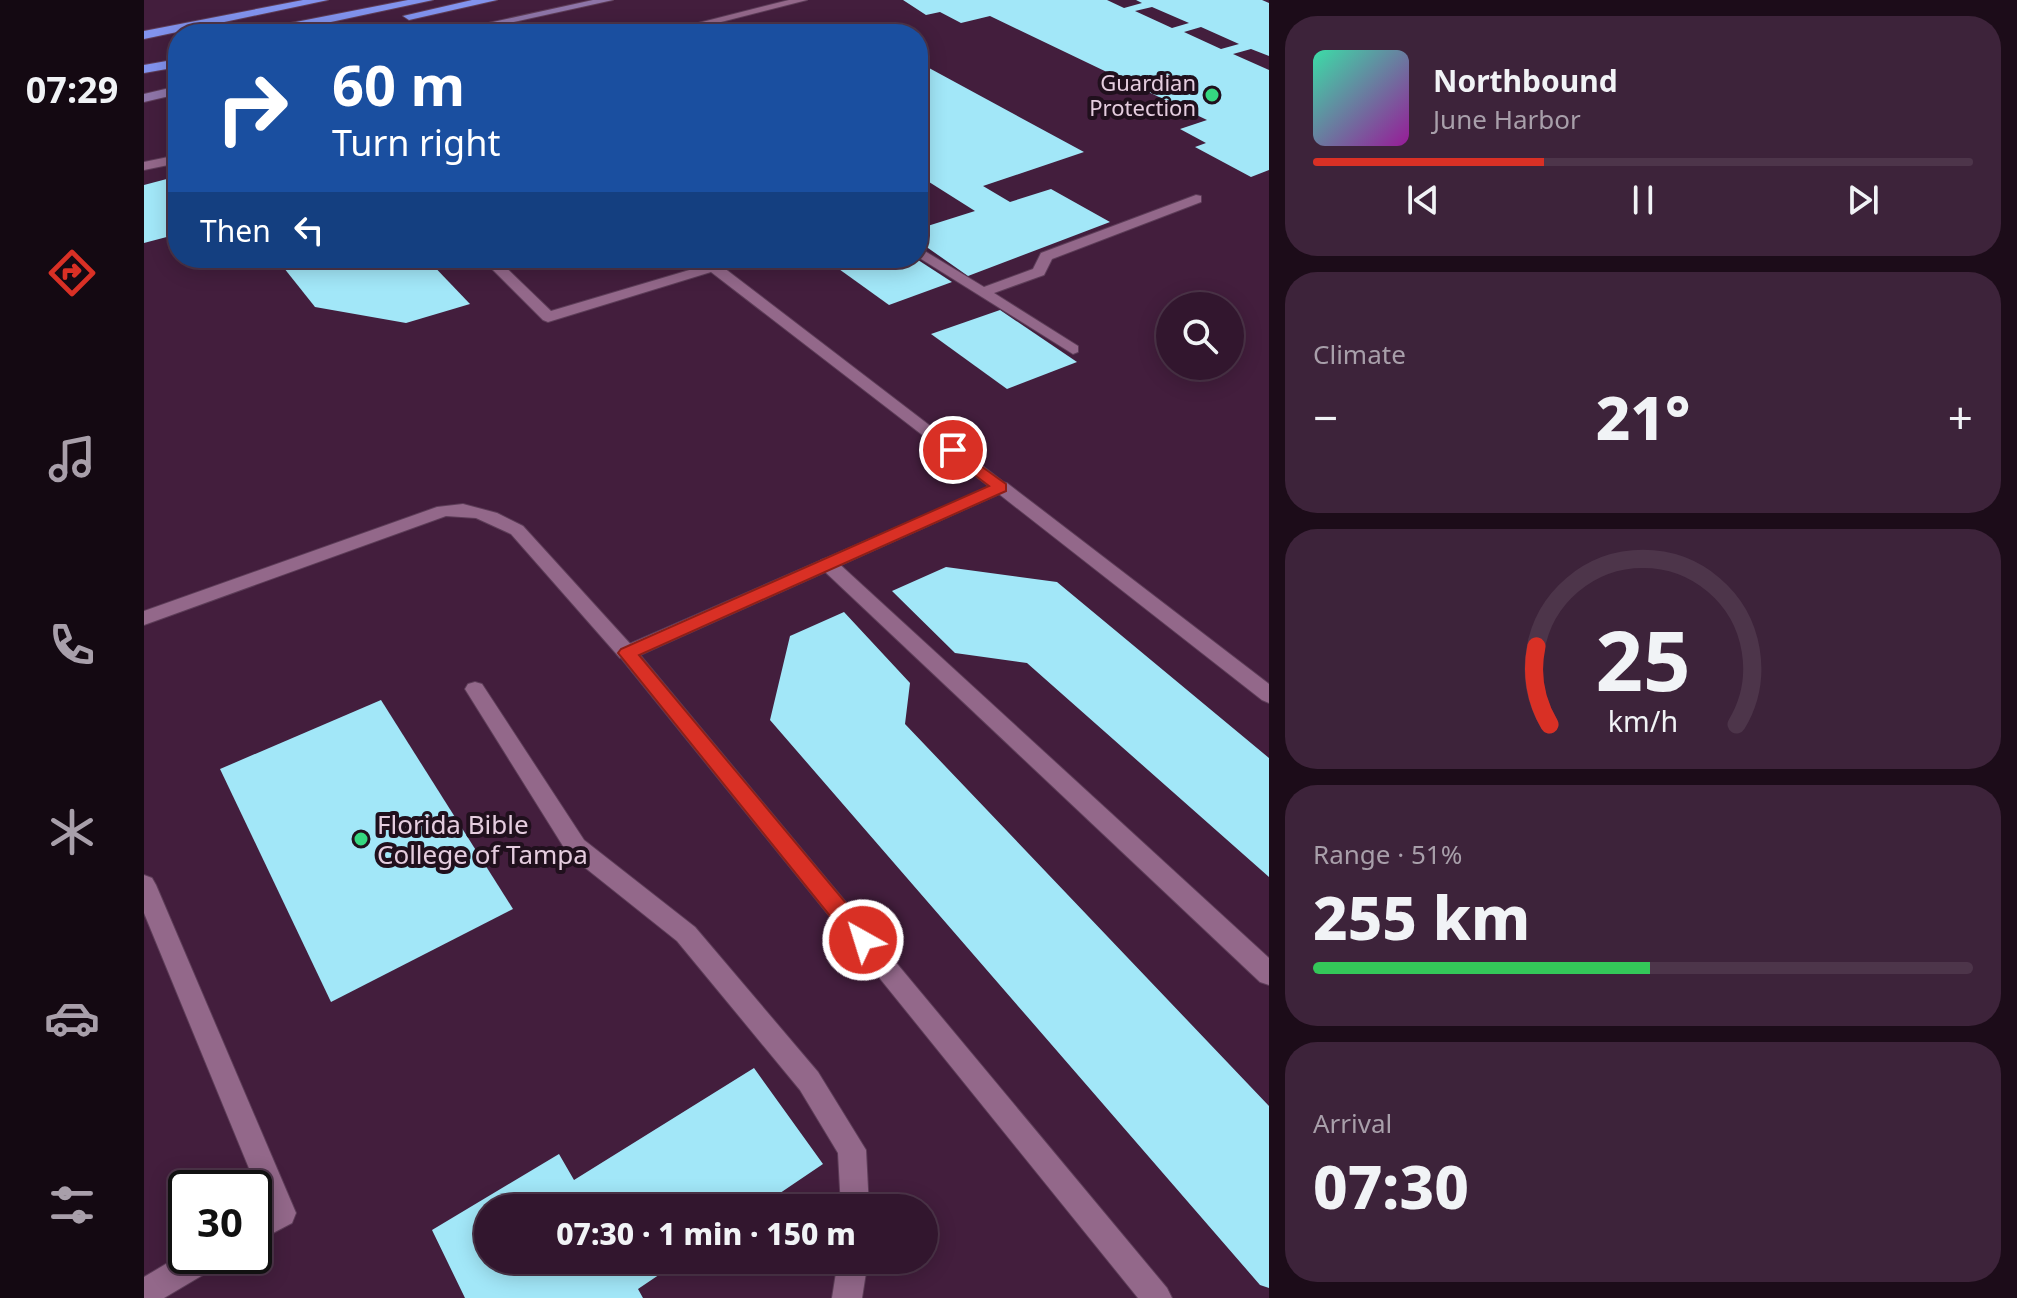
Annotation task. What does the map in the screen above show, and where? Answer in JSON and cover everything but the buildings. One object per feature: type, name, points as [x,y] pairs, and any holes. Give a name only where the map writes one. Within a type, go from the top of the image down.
[{"type":"highway","points":[[200,24],[322,0]]},
{"type":"highway","points":[[306,24],[427,0]]},
{"type":"highway","points":[[371,24],[491,0]]},
{"type":"highway","points":[[144,21],[292,6]]},
{"type":"highway","points":[[144,35],[168,30]]},
{"type":"highway","points":[[144,56],[168,51]]},
{"type":"highway","points":[[144,69],[168,65]]},
{"type":"main road","points":[[492,24],[608,0]]},
{"type":"main road","points":[[144,98],[168,92]]},
{"type":"street","points":[[702,24],[802,0]]},
{"type":"street","points":[[144,166],[168,161]]},
{"type":"street","points":[[983,292],[1039,272],[1046,256],[1075,243],[1196,199]]},
{"type":"street","points":[[928,257],[1073,349]]},
{"type":"street","points":[[498,268],[548,317],[690,268]]},
{"type":"street","points":[[715,268],[1269,695]]},
{"type":"street","points":[[627,653],[1001,487]]},
{"type":"street","points":[[144,618],[443,511],[457,508],[495,518],[517,530],[627,653],[1157,1298]]},
{"type":"street","points":[[828,564],[1269,974]]},
{"type":"street","points":[[475,689],[576,847],[686,934],[809,1081],[852,1150],[854,1194]]},
{"type":"street","points":[[144,885],[264,1170]]},
{"type":"street","points":[[272,1189],[282,1213],[272,1219]]},
{"type":"street","points":[[144,1293],[177,1274]]},
{"type":"street","points":[[847,1298],[851,1274]]},
{"type":"place","name":"Guardian Protection","points":[[1212,95]]},
{"type":"place","name":"Florida Bible College of Tampa","points":[[361,839]]},
{"type":"route","points":[[863,940],[627,653],[1001,487],[953,450]]}]
